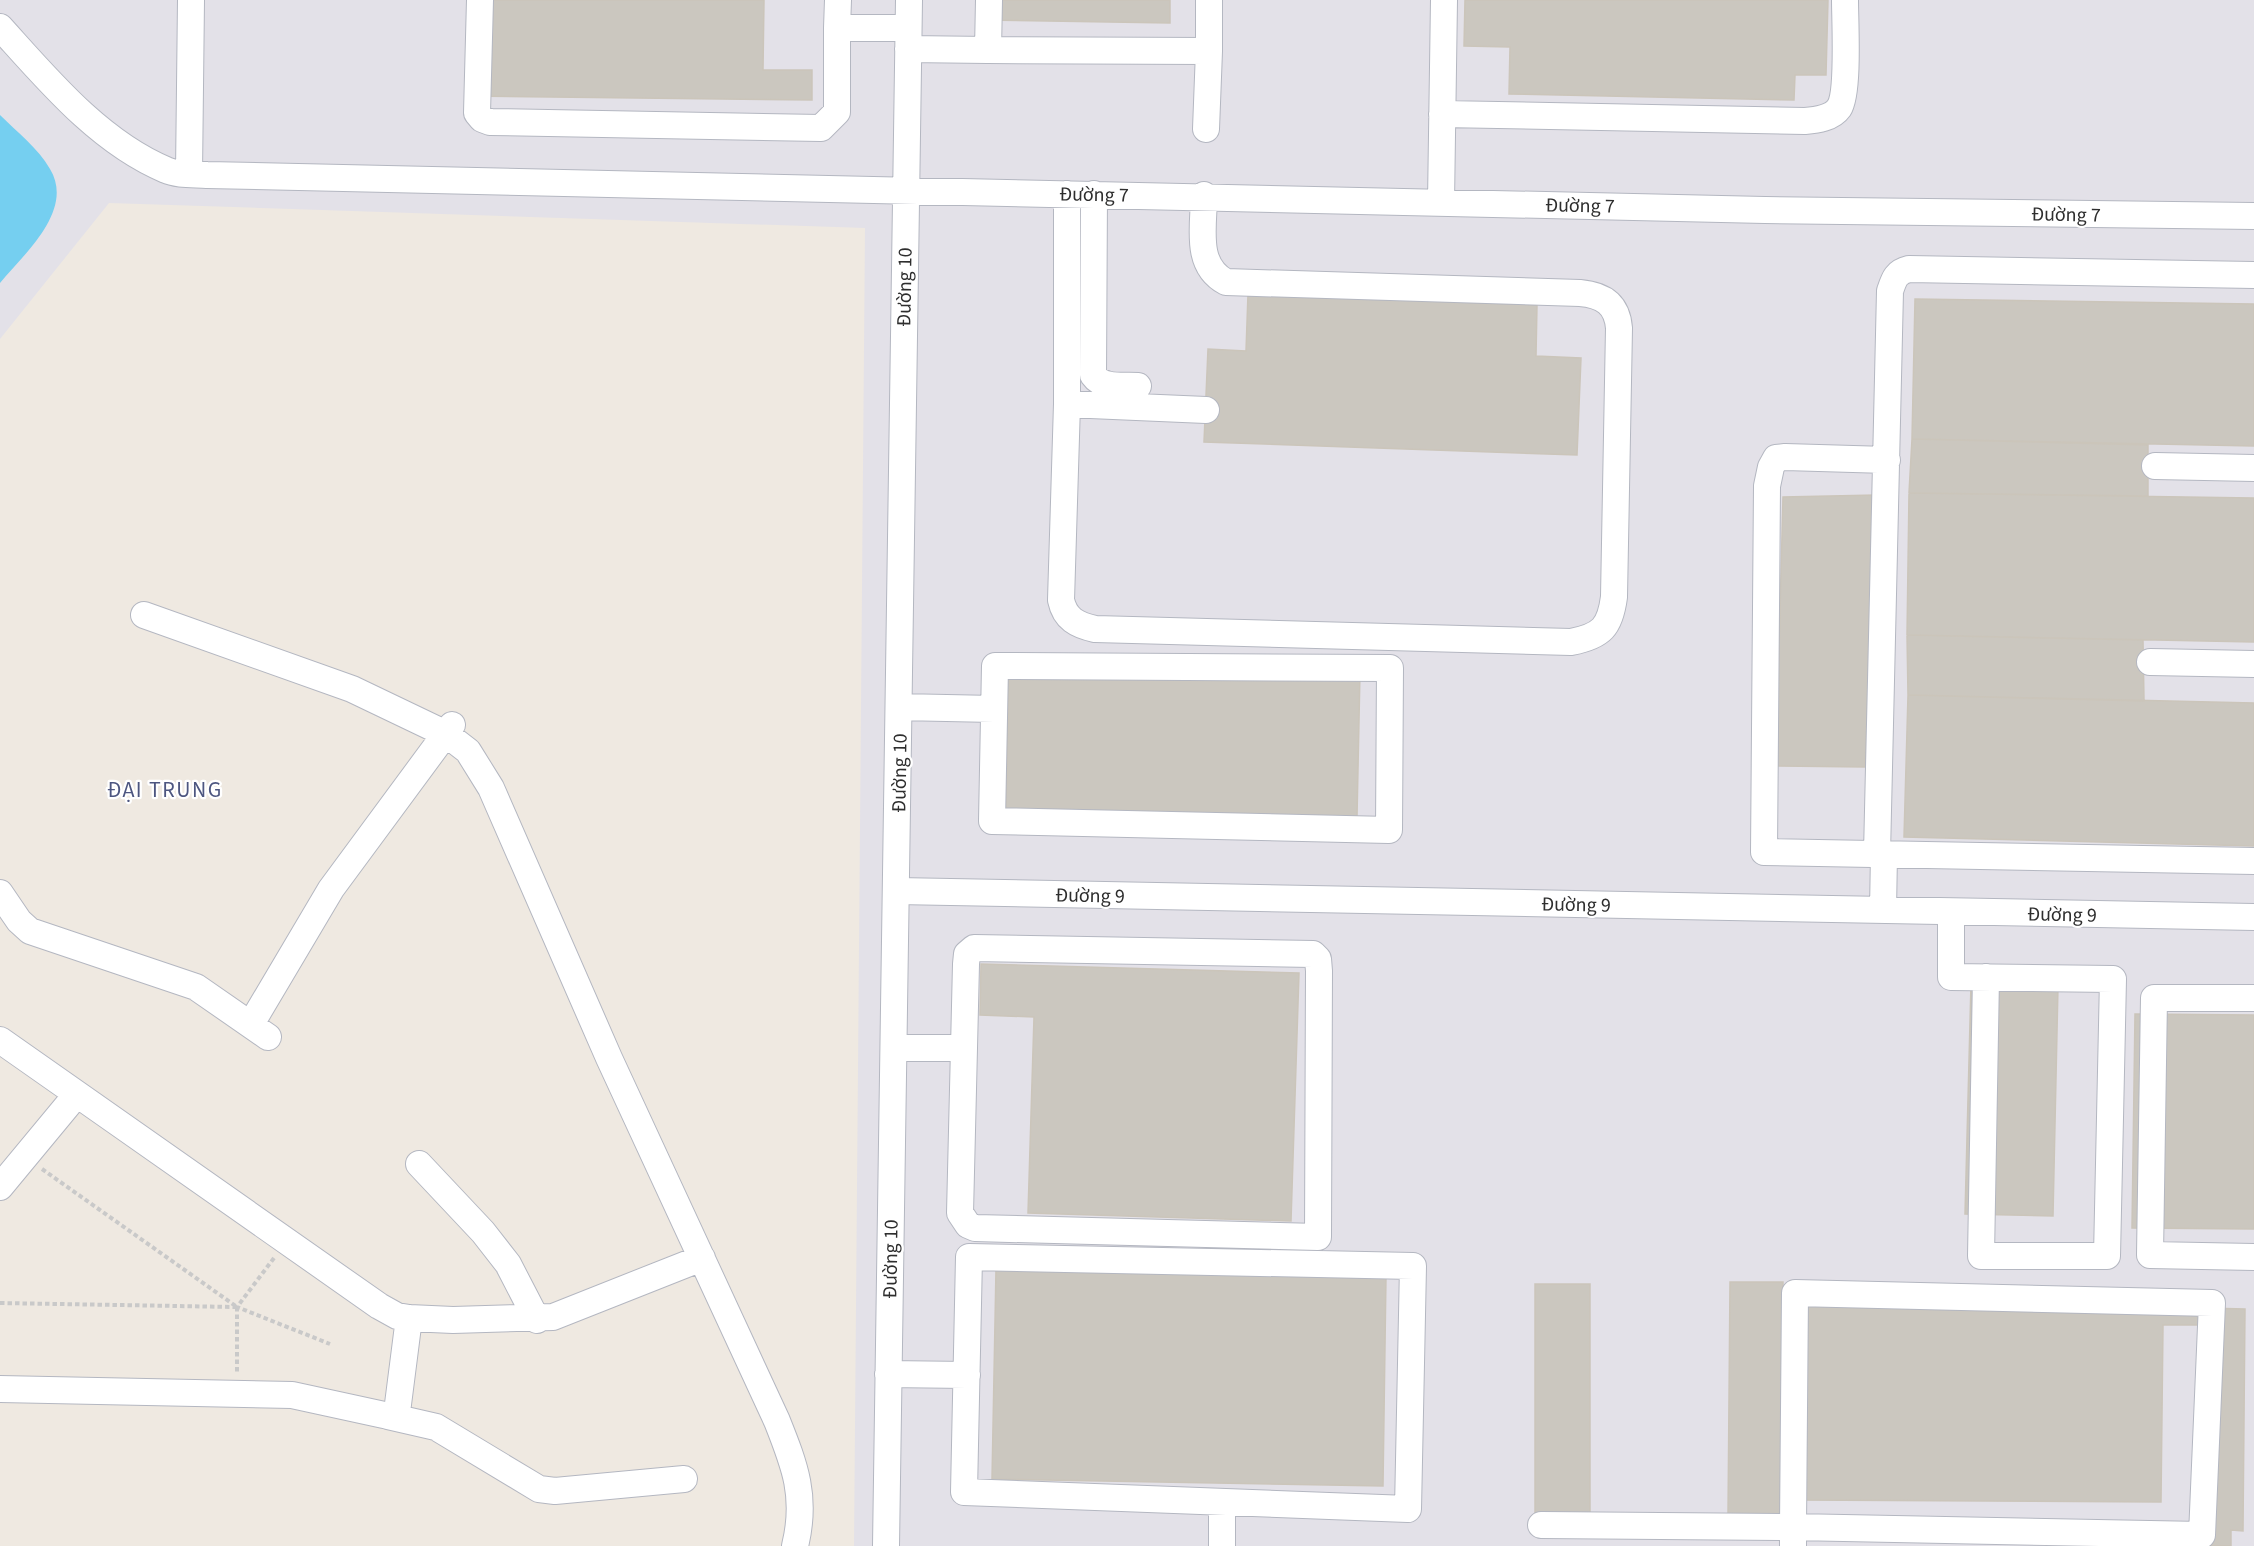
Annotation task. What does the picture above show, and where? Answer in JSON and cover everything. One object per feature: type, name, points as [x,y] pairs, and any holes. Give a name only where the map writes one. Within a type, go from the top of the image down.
[{"type":"street","points":[[189,173],[191,0]]},
{"type":"street","points":[[480,0],[477,113],[482,119],[490,122],[821,128],[837,112],[838,0]]},
{"type":"street","name":"Đường 10","points":[[886,1546],[909,0]]},
{"type":"street","points":[[988,50],[989,0]]},
{"type":"street","points":[[1206,129],[1209,0]]},
{"type":"street","points":[[1441,202],[1444,0]]},
{"type":"street","points":[[1442,114],[1815,121],[1835,112],[1844,96],[1845,0]]},
{"type":"street","name":"Đường 7","points":[[0,27],[40,72],[99,128],[142,158],[168,171],[189,173],[1094,195],[1204,195],[1765,210],[2254,216]]},
{"type":"street","points":[[837,28],[988,50],[1209,51]]},
{"type":"street","points":[[1067,194],[1067,404],[1061,600],[1070,620],[1081,626],[1095,629],[1571,642],[1597,633],[1608,624],[1614,597],[1619,328],[1618,314],[1609,302],[1596,294],[1580,293],[1226,282],[1216,277],[1203,257],[1204,195]]},
{"type":"street","points":[[1094,195],[1093,375],[1098,382],[1138,386]]},
{"type":"street","points":[[1882,910],[1890,291],[1894,278],[1900,271],[2254,275]]},
{"type":"street","points":[[1067,404],[1206,410]]},
{"type":"street","points":[[1887,460],[1785,456],[1776,458],[1771,466],[1767,486],[1764,852],[2254,861]]},
{"type":"street","points":[[2156,466],[2254,468]]},
{"type":"street","points":[[144,615],[352,689],[449,730],[468,751],[491,788],[609,1058],[777,1421],[796,1470],[801,1511],[795,1546]]},
{"type":"street","points":[[2150,662],[2254,664]]},
{"type":"street","points":[[995,666],[1390,668],[1389,830],[992,821],[994,709],[995,666]]},
{"type":"street","points":[[899,707],[994,709]]},
{"type":"street","points":[[0,893],[19,921],[30,931],[196,987],[260,1030],[331,888],[449,730]]},
{"type":"street","name":"Đường 9","points":[[897,891],[2254,917]]},
{"type":"street","points":[[1951,912],[1951,977],[1986,977],[2113,979],[2107,1256],[1981,1256],[1986,977]]},
{"type":"street","points":[[974,948],[1313,954],[1318,959],[1319,971],[1318,1237],[975,1228],[968,1225],[960,1213],[964,1048],[966,964],[968,954],[974,948]]},
{"type":"street","points":[[2254,998],[2154,998],[2150,1255],[2254,1257]]},
{"type":"street","points":[[0,1040],[379,1306],[397,1316],[537,1320],[554,1317],[702,1258]]},
{"type":"street","points":[[894,1048],[964,1048]]},
{"type":"street","points":[[0,1187],[77,1094]]},
{"type":"street","points":[[419,1164],[483,1232],[508,1264],[537,1320]]},
{"type":"street","points":[[969,1257],[1413,1266],[1408,1509],[1222,1503],[964,1492],[969,1257]]},
{"type":"street","points":[[1541,1525],[1793,1537],[1993,1539],[2202,1534],[2212,1303],[1795,1293],[1793,1537]]},
{"type":"street","points":[[388,1416],[397,1412],[409,1318]]},
{"type":"street","points":[[888,1374],[966,1374]]},
{"type":"street","points":[[0,1389],[292,1395],[436,1427],[539,1489],[555,1491],[684,1479]]},
{"type":"street","points":[[1222,1503],[1222,1546]]},
{"type":"path","points":[[39,1167],[237,1307],[330,1344]]},
{"type":"path","points":[[237,1375],[237,1307],[275,1257]]},
{"type":"path","points":[[0,1303],[237,1307]]},
{"type":"shaded area","points":[[0,0],[2254,0],[2254,1546],[854,1546],[865,228],[109,203],[0,339]]},
{"type":"water","points":[[0,115],[45,161],[56,184],[56,200],[51,215],[33,245],[0,283]]},
{"type":"building","points":[[471,0],[764,0],[763,70],[812,70],[812,100],[469,96]]},
{"type":"building","points":[[984,0],[1170,0],[1170,23],[984,20]]},
{"type":"building","points":[[1465,0],[1828,0],[1826,75],[1795,75],[1794,100],[1509,94],[1510,47],[1464,46]]},
{"type":"building","points":[[1248,294],[1537,305],[1536,356],[1581,358],[1577,455],[1204,442],[1208,349],[1246,351]]},
{"type":"building","points":[[1915,299],[2254,304],[2254,446],[1912,439]]},
{"type":"building","points":[[1912,439],[2148,445],[2148,496],[1909,493]]},
{"type":"building","points":[[1909,493],[2254,498],[2254,642],[1907,635]]},
{"type":"building","points":[[1876,495],[1865,767],[1776,766],[1783,497]]},
{"type":"building","points":[[1907,635],[2143,640],[2144,701],[1908,695]]},
{"type":"building","points":[[1009,665],[1360,672],[1357,817],[1006,811]]},
{"type":"building","points":[[1908,695],[2254,703],[2254,846],[1904,837]]},
{"type":"building","points":[[981,964],[1299,973],[1291,1221],[1028,1213],[1034,1017],[980,1015]]},
{"type":"building","points":[[1971,984],[2058,986],[2053,1216],[1965,1214]]},
{"type":"building","points":[[2135,1014],[2254,1015],[2254,1229],[2132,1228]]},
{"type":"building","points":[[996,1269],[1386,1276],[1383,1486],[992,1479]]},
{"type":"building","points":[[1730,1282],[1783,1282],[1781,1515],[1728,1515]]},
{"type":"building","points":[[1535,1284],[1590,1284],[1590,1517],[1535,1517]]},
{"type":"building","points":[[1797,1298],[2245,1309],[2243,1531],[2231,1530],[2231,1546],[2201,1546],[2203,1325],[2163,1325],[2161,1502],[1796,1500]]},
{"type":"district","name":"ĐẠI TRUNG","points":[[165,789]]}]
